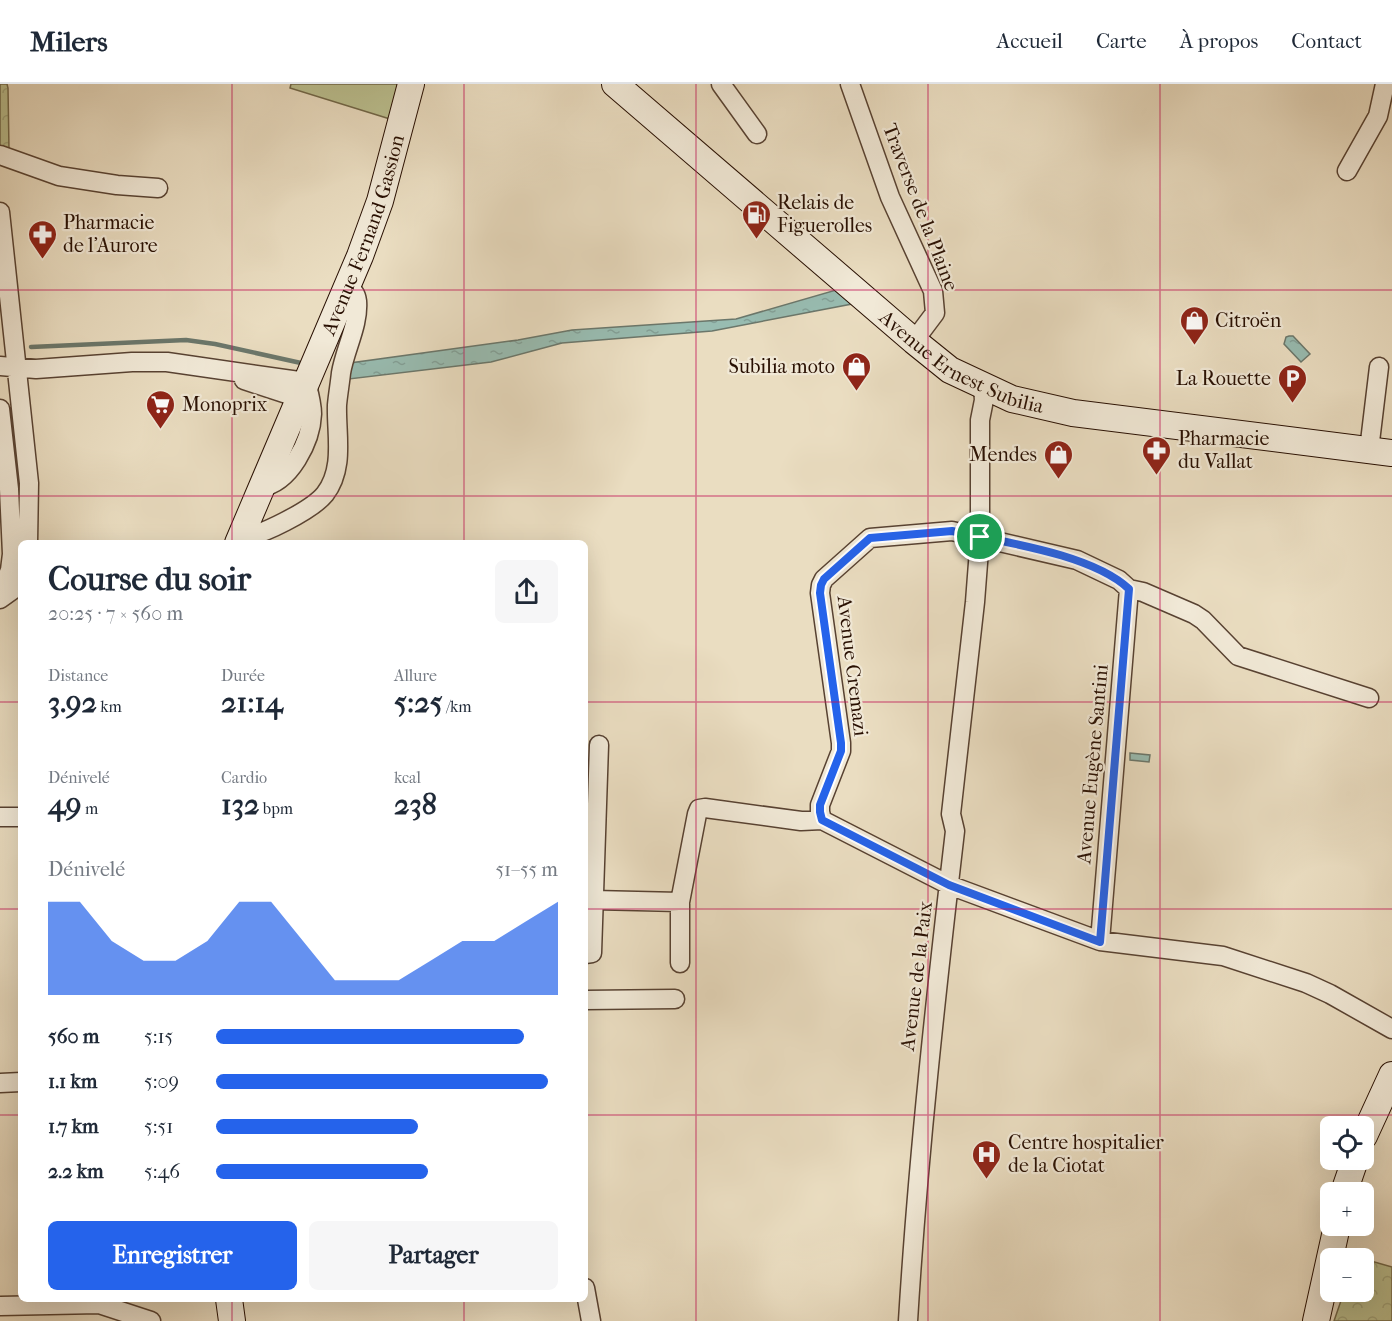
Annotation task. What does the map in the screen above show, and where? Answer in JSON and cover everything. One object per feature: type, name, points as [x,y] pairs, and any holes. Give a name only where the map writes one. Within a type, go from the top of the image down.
[{"type":"main road","name":"Avenue Fernand Gassion","points":[[239,540],[347,286],[380,201],[411,84]]},
{"type":"main road","name":"Avenue Ernest Subilia","points":[[615,84],[914,341],[950,370],[983,387],[1012,399],[1074,413],[1381,452]]},
{"type":"main road","points":[[1373,1116],[1392,1075]]},
{"type":"main road","points":[[1316,1321],[1334,1236]]},
{"type":"main road","points":[[229,1302],[232,1321]]},
{"type":"street","points":[[721,84],[757,134]]},
{"type":"street","name":"Traverse de la Plaine","points":[[850,84],[890,197],[933,291],[935,312],[914,341]]},
{"type":"street","points":[[1347,171],[1378,116],[1385,84]]},
{"type":"street","points":[[0,155],[59,176],[117,185],[158,188]]},
{"type":"street","points":[[0,212],[9,367],[29,483],[28,540]]},
{"type":"street","points":[[239,540],[250,538],[274,527],[313,505],[325,494],[334,475],[339,454],[337,405],[342,370],[354,326],[357,303],[356,293],[347,286]]},
{"type":"street","points":[[9,367],[36,369],[155,362],[265,375],[302,390]]},
{"type":"street","points":[[1378,367],[1381,452]]},
{"type":"street","name":"Avenue de la Paix","points":[[908,1321],[926,1087],[955,831],[951,814],[975,602],[980,537],[980,420],[984,400],[983,387]]},
{"type":"street","points":[[0,409],[9,489],[12,554],[10,570],[6,580],[0,585]]},
{"type":"street","name":"Avenue Cremazi","points":[[822,820],[820,805],[841,751],[841,743],[820,593],[821,585],[824,579],[864,543],[877,536],[952,531],[1077,561],[1119,580],[1129,589],[1143,592],[1194,614],[1203,620],[1238,656],[1369,698]]},
{"type":"street","points":[[0,599],[14,589],[18,583]]},
{"type":"street","name":"Avenue Eugène Santini","points":[[1100,942],[1129,589]]},
{"type":"street","points":[[588,954],[592,953],[599,745]]},
{"type":"street","points":[[680,963],[680,902],[699,809],[705,808],[801,821],[822,820],[949,885],[1100,942],[1223,956],[1305,983],[1330,994],[1392,1029]]},
{"type":"street","points":[[0,817],[18,817]]},
{"type":"street","points":[[594,900],[680,902]]},
{"type":"street","points":[[588,1000],[675,999]]},
{"type":"street","points":[[0,1083],[18,1082]]},
{"type":"street","points":[[0,1306],[99,1302],[151,1321]]},
{"type":"street","points":[[588,1302],[591,1321]]},
{"type":"green space","points":[[0,84],[7,84],[8,88],[9,150],[0,146]]},
{"type":"green space","points":[[291,84],[400,84],[390,119],[290,88]]},
{"type":"green space","points":[[1374,1262],[1392,1267],[1392,1321],[1334,1321],[1341,1302],[1374,1302]]},
{"type":"water","points":[[836,290],[852,304],[712,331],[562,343],[491,362],[349,379],[350,363],[518,340],[572,330],[736,319]]},
{"type":"water","points":[[1293,336],[1310,354],[1301,362],[1284,344],[1286,337]]},
{"type":"water","points":[[1130,753],[1150,755],[1149,762],[1130,760]]},
{"type":"waterway","points":[[31,347],[186,340],[301,363]]},
{"type":"place","name":"Relais de Figuerolles","points":[[756,240]]},
{"type":"place","name":"Pharmacie de l'Aurore","points":[[42,260]]},
{"type":"place","name":"Citroën","points":[[1194,346]]},
{"type":"place","name":"Subilia moto","points":[[856,392]]},
{"type":"place","name":"La Rouette","points":[[1292,404]]},
{"type":"place","name":"Monoprix","points":[[161,430]]},
{"type":"place","name":"Pharmacie du Vallat","points":[[1157,476]]},
{"type":"place","name":"Mendes","points":[[1058,480]]},
{"type":"place","name":"Centre hospitalier de la Ciotat","points":[[987,1180]]},
{"type":"route","points":[[952,531],[980,537],[1077,561],[1119,580],[1129,589],[1100,942],[949,885],[930,873],[822,820],[820,805],[841,751],[820,593],[824,579],[870,538],[877,536],[952,531]]}]
